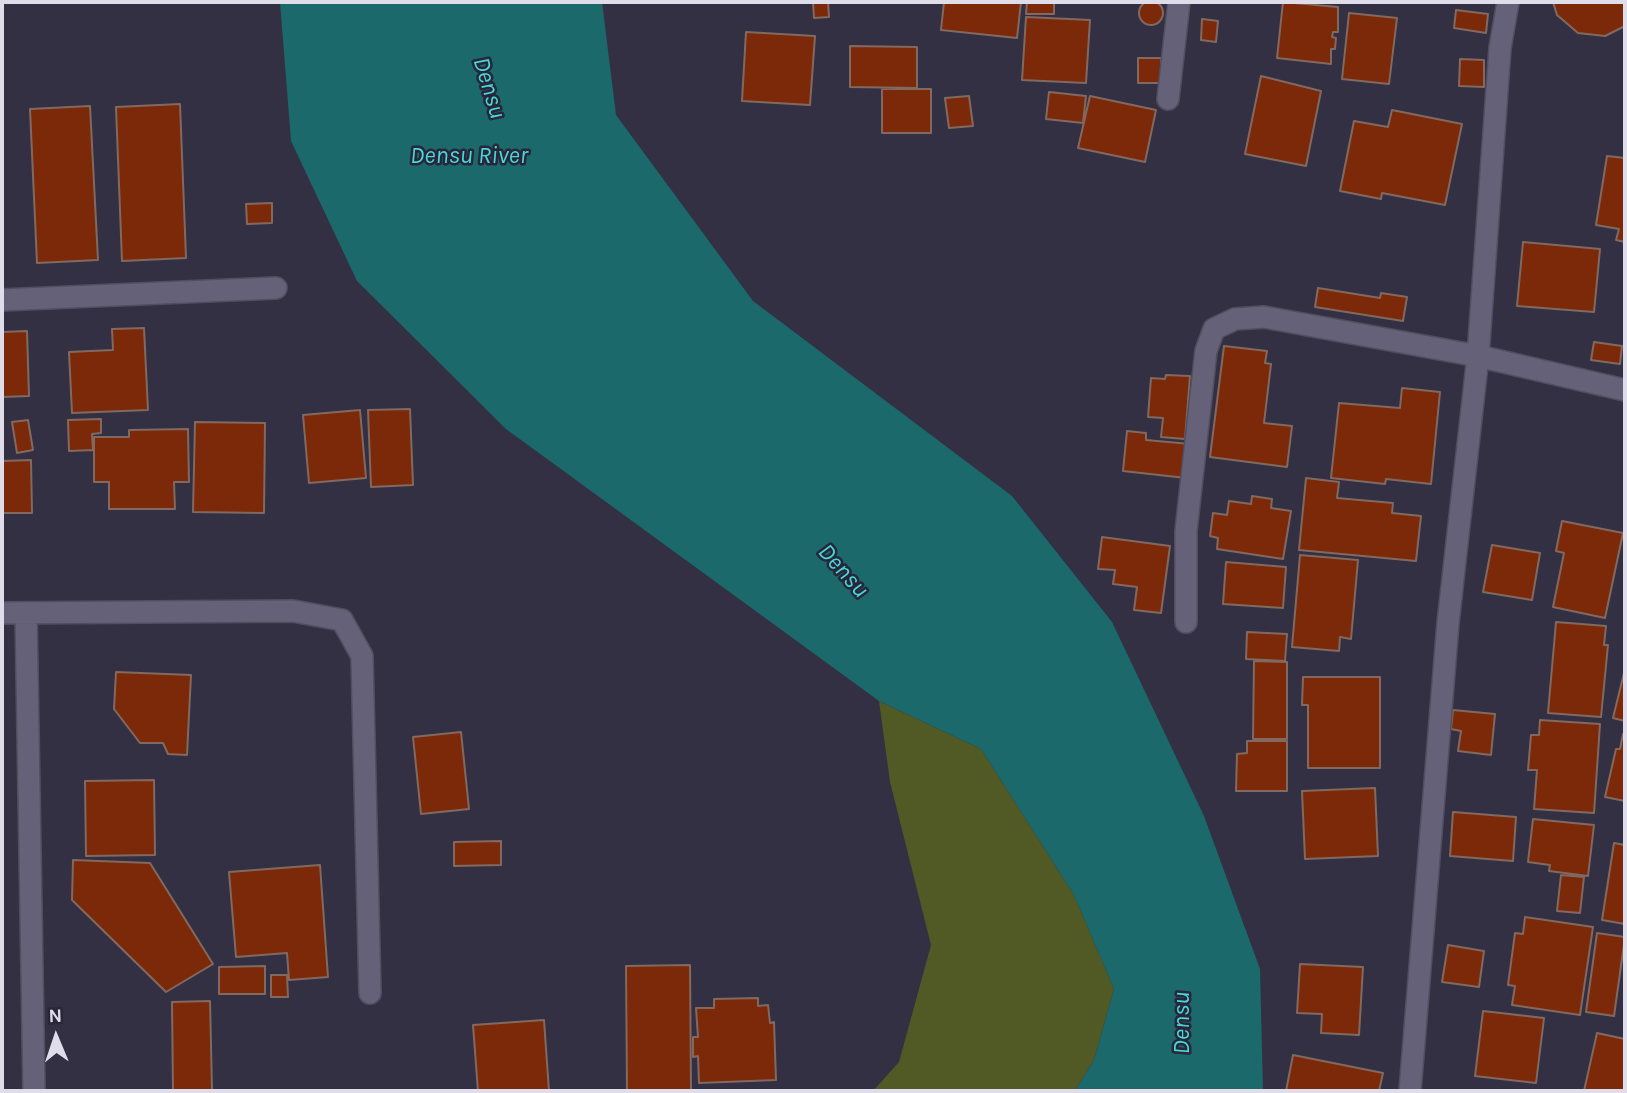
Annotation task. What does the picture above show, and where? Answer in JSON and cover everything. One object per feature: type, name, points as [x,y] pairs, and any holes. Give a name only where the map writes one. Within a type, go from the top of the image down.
[{"type":"street","points":[[1168,99],[1179,2]]},
{"type":"street","points":[[1410,1091],[1448,623],[1478,356],[1500,48],[1508,2]]},
{"type":"street","points":[[2,300],[276,288]]},
{"type":"street","points":[[1186,622],[1186,531],[1206,351],[1214,329],[1235,319],[1265,317],[1478,356],[1625,390]]},
{"type":"street","points":[[2,613],[293,611],[342,620],[362,656],[370,993]]},
{"type":"street","points":[[26,613],[34,1091]]},
{"type":"shaded area","points":[[879,701],[981,749],[1074,895],[1114,989],[1094,1060],[1075,1091],[873,1091],[899,1062],[931,945],[890,782]]},
{"type":"water","name":"Densu River","points":[[280,2],[602,2],[616,115],[753,301],[1012,496],[1112,622],[1204,816],[1260,969],[1263,1091],[1075,1091],[1094,1060],[1114,989],[1074,895],[981,749],[879,701],[506,429],[357,281],[291,141]]},
{"type":"building","points":[[1151,1],[1160,4],[1163,13],[1160,22],[1151,25],[1142,22],[1139,13],[1142,4]]},
{"type":"building","points":[[813,2],[828,2],[829,17],[814,18]]},
{"type":"building","points":[[944,2],[1021,2],[1017,38],[941,30]]},
{"type":"building","points":[[1027,2],[1054,2],[1054,14],[1026,14]]},
{"type":"building","points":[[1283,2],[1338,7],[1338,32],[1333,32],[1332,37],[1336,38],[1335,49],[1331,49],[1331,64],[1277,58]]},
{"type":"building","points":[[1553,2],[1625,2],[1625,26],[1605,36],[1578,33],[1557,15]]},
{"type":"building","points":[[1456,10],[1488,14],[1486,33],[1454,28]]},
{"type":"building","points":[[1349,13],[1397,18],[1389,84],[1342,79]]},
{"type":"building","points":[[1026,17],[1090,20],[1086,83],[1022,80]]},
{"type":"building","points":[[1202,19],[1218,21],[1216,42],[1201,40]]},
{"type":"building","points":[[746,32],[815,36],[810,105],[742,101]]},
{"type":"building","points":[[850,46],[917,47],[917,88],[850,87]]},
{"type":"building","points":[[1138,58],[1161,58],[1161,83],[1138,83]]},
{"type":"building","points":[[1460,59],[1484,60],[1484,87],[1459,86]]},
{"type":"building","points":[[1261,76],[1321,91],[1306,166],[1245,154]]},
{"type":"building","points":[[882,89],[931,89],[931,133],[882,133]]},
{"type":"building","points":[[1049,92],[1086,96],[1083,123],[1046,119]]},
{"type":"building","points":[[969,96],[973,126],[949,128],[945,98]]},
{"type":"building","points":[[1090,96],[1156,110],[1145,162],[1078,148]]},
{"type":"building","points":[[180,104],[186,258],[122,261],[116,107]]},
{"type":"building","points":[[90,106],[98,260],[37,263],[30,109]]},
{"type":"building","points":[[1392,110],[1462,124],[1445,205],[1382,193],[1381,199],[1340,191],[1354,121],[1388,127]]},
{"type":"building","points":[[1607,156],[1625,158],[1625,242],[1616,240],[1619,229],[1596,225]]},
{"type":"building","points":[[272,203],[272,223],[247,224],[246,204]]},
{"type":"building","points":[[1523,242],[1600,249],[1594,312],[1517,306]]},
{"type":"building","points":[[1318,288],[1380,298],[1381,293],[1407,297],[1403,321],[1315,307]]},
{"type":"building","points":[[144,328],[148,410],[72,413],[69,352],[113,350],[112,329]]},
{"type":"building","points":[[27,331],[29,396],[2,397],[2,332]]},
{"type":"building","points":[[1594,342],[1622,346],[1620,364],[1591,360]]},
{"type":"building","points":[[1224,346],[1267,351],[1265,363],[1271,364],[1264,423],[1292,426],[1287,467],[1210,457]]},
{"type":"building","points":[[1166,375],[1190,376],[1185,439],[1161,437],[1163,418],[1148,417],[1151,378],[1165,379]]},
{"type":"building","points":[[1402,388],[1440,392],[1431,484],[1386,479],[1385,484],[1331,478],[1339,403],[1400,408]]},
{"type":"building","points":[[410,409],[413,485],[371,487],[368,410]]},
{"type":"building","points":[[360,410],[366,478],[309,483],[303,415]]},
{"type":"building","points":[[101,419],[101,433],[92,434],[93,450],[69,451],[68,420]]},
{"type":"building","points":[[28,420],[33,450],[17,453],[12,422]]},
{"type":"building","points":[[195,422],[265,423],[264,513],[193,512]]},
{"type":"building","points":[[188,429],[189,482],[174,482],[175,509],[109,509],[109,482],[94,482],[94,437],[129,437],[129,430]]},
{"type":"building","points":[[1127,431],[1146,433],[1146,440],[1190,444],[1186,478],[1123,471]]},
{"type":"building","points":[[31,460],[32,513],[2,513],[2,461]]},
{"type":"building","points":[[1306,478],[1339,482],[1337,498],[1393,503],[1392,513],[1421,516],[1416,561],[1299,550]]},
{"type":"building","points":[[1252,496],[1272,499],[1271,508],[1291,511],[1283,559],[1217,549],[1218,538],[1210,536],[1213,513],[1227,515],[1229,501],[1251,504]]},
{"type":"building","points":[[1562,521],[1623,533],[1605,618],[1553,607],[1564,553],[1556,551]]},
{"type":"building","points":[[1102,537],[1170,546],[1161,613],[1134,610],[1137,587],[1113,584],[1115,570],[1098,569]]},
{"type":"building","points":[[1492,545],[1540,553],[1532,600],[1483,592]]},
{"type":"building","points":[[1300,555],[1358,560],[1351,639],[1340,637],[1339,651],[1292,647]]},
{"type":"building","points":[[1226,562],[1286,567],[1283,608],[1223,604]]},
{"type":"building","points":[[1556,622],[1606,626],[1604,645],[1608,645],[1601,717],[1548,713]]},
{"type":"building","points":[[1247,632],[1287,634],[1285,661],[1246,659]]},
{"type":"building","points":[[1254,661],[1287,662],[1287,739],[1253,739]]},
{"type":"building","points":[[116,672],[191,675],[187,755],[168,754],[163,743],[140,743],[114,709]]},
{"type":"building","points":[[1625,673],[1625,721],[1613,718]]},
{"type":"building","points":[[1303,677],[1380,677],[1380,768],[1308,768],[1308,705],[1302,705]]},
{"type":"building","points":[[1453,710],[1495,714],[1491,755],[1458,751],[1461,731],[1451,729]]},
{"type":"building","points":[[1540,720],[1600,724],[1594,813],[1534,809],[1537,770],[1528,770],[1531,735],[1539,735]]},
{"type":"building","points":[[461,732],[469,809],[421,814],[413,737]]},
{"type":"building","points":[[1623,734],[1625,801],[1605,797],[1616,749],[1620,749]]},
{"type":"building","points":[[1247,741],[1287,741],[1287,791],[1236,791],[1237,754],[1247,753]]},
{"type":"building","points":[[154,780],[155,855],[86,856],[85,781]]},
{"type":"building","points":[[1375,788],[1378,856],[1305,859],[1302,791]]},
{"type":"building","points":[[1453,812],[1516,817],[1513,861],[1450,856]]},
{"type":"building","points":[[1533,819],[1594,825],[1588,876],[1549,871],[1550,865],[1528,862]]},
{"type":"building","points":[[501,841],[501,865],[454,866],[454,842]]},
{"type":"building","points":[[1614,843],[1625,845],[1625,924],[1602,920]]},
{"type":"building","points":[[73,860],[150,863],[213,964],[166,992],[72,900]]},
{"type":"building","points":[[320,865],[328,977],[289,980],[287,953],[236,957],[229,872]]},
{"type":"building","points":[[1561,875],[1584,877],[1580,913],[1557,911]]},
{"type":"building","points":[[1525,917],[1593,927],[1580,1015],[1512,1005],[1515,986],[1508,985],[1515,933],[1523,934]]},
{"type":"building","points":[[1597,933],[1625,937],[1614,1016],[1586,1012]]},
{"type":"building","points":[[1448,945],[1484,951],[1479,987],[1442,982]]},
{"type":"building","points":[[1300,964],[1363,967],[1359,1035],[1321,1033],[1322,1014],[1297,1013]]},
{"type":"building","points":[[690,965],[691,1091],[627,1091],[626,966]]},
{"type":"building","points":[[265,966],[265,994],[219,994],[219,967]]},
{"type":"building","points":[[271,975],[287,975],[288,997],[271,997]]},
{"type":"building","points":[[758,998],[758,1006],[768,1005],[770,1023],[774,1022],[776,1080],[699,1083],[698,1056],[693,1057],[693,1037],[698,1037],[696,1008],[714,1008],[714,999]]},
{"type":"building","points":[[210,1001],[212,1090],[173,1091],[172,1002]]},
{"type":"building","points":[[1483,1011],[1544,1018],[1536,1083],[1475,1076]]},
{"type":"building","points":[[544,1020],[549,1091],[478,1091],[473,1025]]},
{"type":"building","points":[[1597,1033],[1625,1039],[1625,1091],[1584,1091]]},
{"type":"building","points":[[1293,1055],[1383,1073],[1379,1091],[1286,1091]]},
{"type":"water label","name":"Densu","points":[[489,88]]},
{"type":"water label","name":"Densu","points":[[843,571]]},
{"type":"water label","name":"Densu","points":[[1182,1023]]}]
